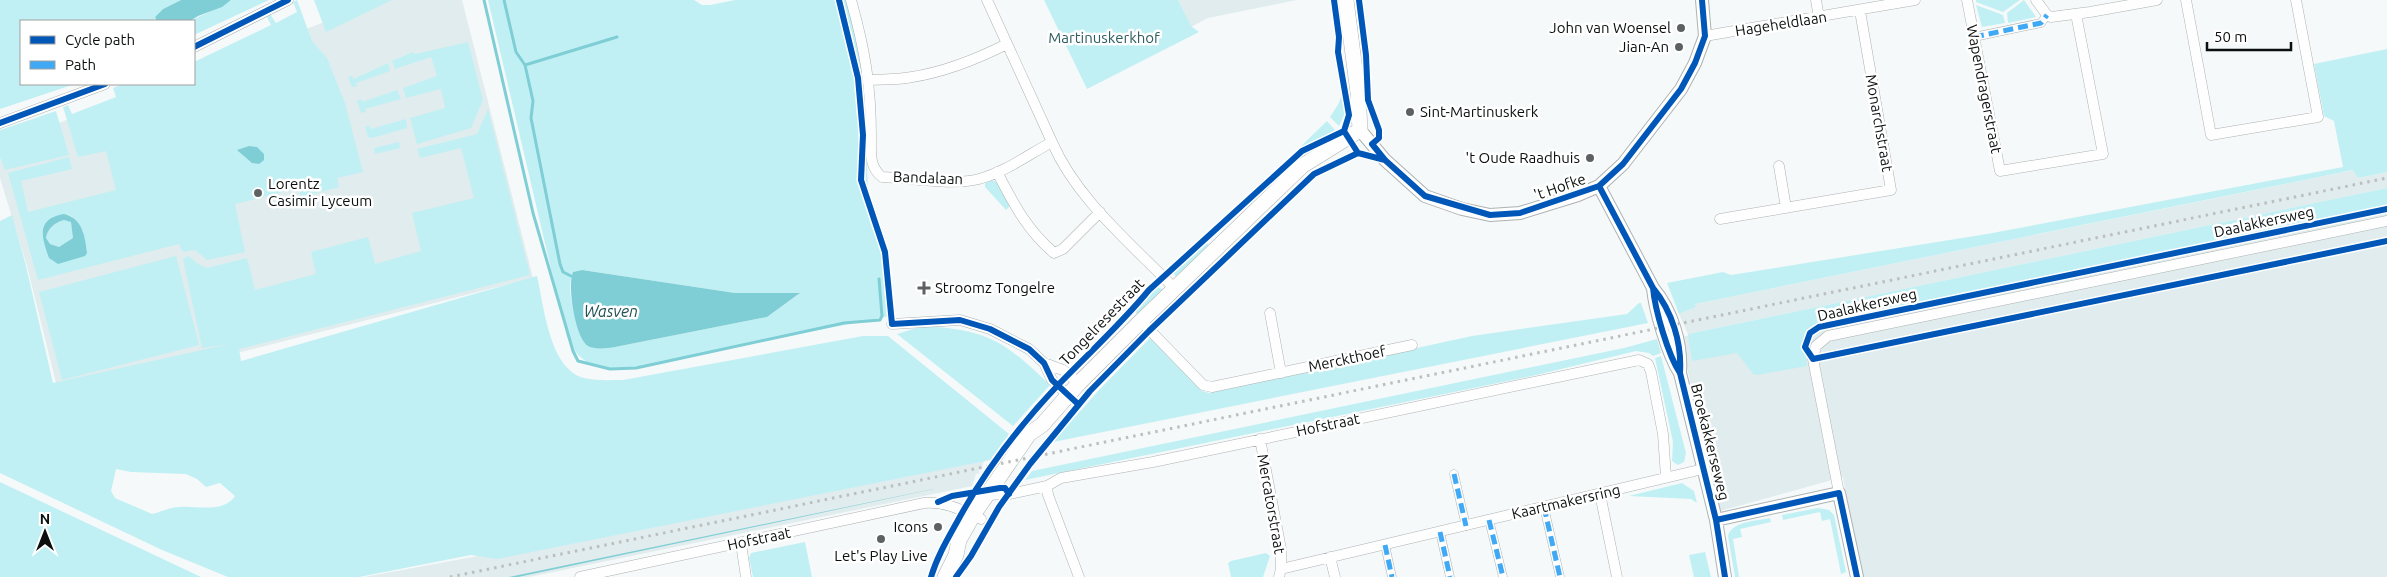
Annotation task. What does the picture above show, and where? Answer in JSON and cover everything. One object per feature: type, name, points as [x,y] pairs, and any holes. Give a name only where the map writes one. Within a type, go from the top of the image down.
[{"type":"main road","points":[[1346,0],[1358,93],[1360,130]]},
{"type":"main road","name":"Tongelresestraat","points":[[945,577],[956,555],[968,543],[977,517],[991,495],[1036,438],[1042,425],[1079,383],[1302,166],[1360,130]]},
{"type":"street","points":[[195,46],[288,0]]},
{"type":"street","name":"Bandalaan","points":[[851,0],[863,42],[869,80],[871,160],[877,173],[882,177],[959,181],[977,179],[997,172],[1052,142]]},
{"type":"street","points":[[987,0],[1071,179],[1100,212],[1175,289]]},
{"type":"street","name":"'t Hofke","points":[[1360,130],[1385,160],[1424,196],[1480,213],[1490,215],[1520,213],[1599,186],[1622,164],[1681,89],[1702,48],[1705,36],[1702,0]]},
{"type":"street","points":[[1816,0],[1819,18]]},
{"type":"street","name":"Hageheldlaan","points":[[1705,36],[1916,0]]},
{"type":"street","name":"Wapendragerstraat","points":[[1967,0],[2000,171],[2103,154],[2076,14]]},
{"type":"street","points":[[2036,0],[2048,16]]},
{"type":"street","points":[[1974,37],[2041,23],[2048,16],[2076,14],[2153,0]]},
{"type":"street","points":[[2186,0],[2211,135],[2318,117],[2296,0]]},
{"type":"street","name":"Monarchstraat","points":[[1720,218],[1891,190],[1860,11]]},
{"type":"street","points":[[869,80],[911,78],[944,70],[985,55],[1007,44]]},
{"type":"street","points":[[0,122],[102,85]]},
{"type":"street","points":[[1779,166],[1786,208]]},
{"type":"street","points":[[997,172],[1021,218],[1054,253],[1063,249],[1100,212]]},
{"type":"street","name":"Broekakkerseweg","points":[[1599,186],[1654,288],[1655,305],[1669,329],[1672,361],[1680,373],[1716,520],[1725,577]]},
{"type":"street","name":"Daalakkersweg","points":[[1839,493],[1812,359],[1816,346],[1828,336],[2387,221]]},
{"type":"street","points":[[1270,313],[1281,373]]},
{"type":"street","points":[[892,324],[960,320],[990,329],[1029,349],[1044,363],[1052,380],[1068,395]]},
{"type":"street","name":"Merckthoef","points":[[1141,321],[1203,385],[1212,387],[1412,345]]},
{"type":"street","name":"Hofstraat","points":[[991,495],[1048,486],[1061,478],[1260,439],[1639,360],[1648,364],[1652,372],[1663,434],[1666,477]]},
{"type":"street","points":[[1044,363],[1063,370],[1079,383]]},
{"type":"street","name":"Mercatorstraat","points":[[1260,439],[1281,549],[1280,573]]},
{"type":"street","name":"Kaartmakersring","points":[[1280,573],[1330,557],[1703,469]]},
{"type":"street","points":[[1454,474],[1466,526]]},
{"type":"street","points":[[1048,486],[1048,495],[1080,577]]},
{"type":"street","points":[[1716,520],[1839,493],[1857,577]]},
{"type":"street","points":[[1600,494],[1617,577]]},
{"type":"street","name":"Hofstraat","points":[[580,577],[741,544],[924,503],[938,502],[977,517]]},
{"type":"street","points":[[1544,507],[1560,577]]},
{"type":"street","points":[[1490,520],[1503,577]]},
{"type":"street","points":[[1440,532],[1450,577]]},
{"type":"street","points":[[741,544],[746,577]]},
{"type":"street","points":[[1385,544],[1392,577]]},
{"type":"street","points":[[1330,557],[1335,577]]},
{"type":"shaded area","name":"Lorentz Casimir Lyceum","points":[[382,0],[462,0],[533,278],[245,351],[58,391],[27,266],[0,178],[0,145],[159,85],[195,85],[195,72]]},
{"type":"shaded area","points":[[1178,0],[1297,0],[1208,18],[1191,27]]},
{"type":"shaded area","points":[[2354,170],[2358,178],[2387,172],[2387,188],[1688,334],[1679,314],[1696,307],[1695,304]]},
{"type":"shaded area","points":[[2387,200],[2387,577],[1860,577],[1843,477],[1720,511],[1680,337],[1792,319]]},
{"type":"shaded area","points":[[995,450],[983,463],[982,469],[979,469],[979,473],[976,474],[972,486],[529,577],[364,577],[500,552]]},
{"type":"green space","points":[[0,0],[181,0],[163,9],[155,17],[156,20],[20,20],[20,85],[72,85],[0,109]]},
{"type":"green space","points":[[231,0],[269,0],[195,35],[195,20],[192,20]]},
{"type":"green space","points":[[297,0],[312,41],[327,58],[345,103],[363,172],[337,178],[339,187],[301,197],[298,188],[235,204],[245,252],[207,260],[195,250],[183,252],[179,244],[38,280],[8,173],[69,157],[72,169],[21,181],[28,212],[116,190],[106,151],[78,157],[63,107],[68,105],[72,114],[116,97],[113,88],[120,85],[195,85],[195,62],[271,25],[266,15],[270,14],[276,23],[297,12],[293,2]],"holes":[[[64,214],[71,216],[84,232],[49,258],[42,231]]]},
{"type":"green space","points":[[314,0],[392,0],[326,32]]},
{"type":"green space","points":[[488,0],[694,0],[702,5],[710,5],[735,0],[848,0],[862,60],[868,189],[867,208],[882,255],[887,284],[889,316],[641,366],[618,368],[607,368],[588,363],[580,357],[567,337]],"holes":[[[582,270],[735,293],[799,294],[767,317],[615,347],[583,340],[572,306],[570,288],[573,272]]]},
{"type":"green space","name":"Martinuskerkhof","points":[[1044,0],[1178,0],[1191,26],[1199,32],[1087,89]]},
{"type":"green space","points":[[1976,0],[2020,0],[2003,12],[1976,2]]},
{"type":"green space","points":[[2024,0],[2036,17],[2008,23],[2007,13]]},
{"type":"green space","points":[[1976,5],[2003,15],[2005,23],[1982,27]]},
{"type":"green space","points":[[468,42],[483,100],[471,128],[417,144],[410,118],[445,108],[441,89],[406,98],[403,88],[437,76],[431,57],[395,69],[392,61],[413,52],[415,54]]},
{"type":"green space","points":[[2387,49],[2387,172],[2358,178],[2353,170],[1695,304],[1696,307],[1679,314],[1667,283],[1723,272],[1731,275],[1987,234],[2343,167],[2334,121],[2324,116],[2314,64]]},
{"type":"green space","points":[[388,63],[390,71],[356,83],[357,86],[352,87],[348,77],[352,76],[354,79]]},
{"type":"green space","points":[[397,90],[401,99],[365,109],[366,112],[361,113],[357,101],[361,99],[362,102]]},
{"type":"green space","points":[[1343,90],[1346,111],[1339,126],[1330,117],[1339,103]]},
{"type":"green space","points":[[488,109],[530,275],[239,349],[241,361],[537,276],[546,319],[556,349],[563,362],[572,372],[584,378],[623,380],[863,336],[888,336],[1009,434],[990,460],[497,559],[471,555],[359,577],[228,577],[162,550],[0,473],[0,221],[12,215],[26,266],[53,383],[229,344],[202,348],[183,259],[189,256],[198,264],[207,268],[247,258],[255,290],[316,274],[311,252],[368,237],[375,264],[421,251],[412,213],[474,198],[461,148],[420,158],[417,149],[477,134]],"holes":[[[116,469],[131,472],[186,474],[197,479],[206,487],[220,483],[235,496],[230,502],[217,507],[176,507],[152,514],[115,498],[111,491]]]},
{"type":"green space","points":[[56,111],[69,155],[5,170],[0,157],[0,130]]},
{"type":"green space","points":[[406,119],[407,128],[372,138],[368,137],[365,127],[369,125],[371,129]]},
{"type":"green space","points":[[1327,121],[1335,130],[1333,132],[1296,151]]},
{"type":"green space","points":[[399,142],[400,148],[375,154],[374,148]]},
{"type":"green space","points":[[991,179],[999,184],[1010,206],[1006,210],[985,187],[985,183]]},
{"type":"green space","points":[[2387,188],[2387,207],[1819,325],[1807,337],[1805,347],[1807,366],[1757,375],[1753,374],[1737,353],[1692,361],[1688,334]]},
{"type":"green space","points":[[64,220],[71,222],[73,238],[59,247],[50,244],[46,238],[48,232]]},
{"type":"green space","points":[[1206,241],[1209,246],[1177,278],[1171,271]]},
{"type":"green space","points":[[176,256],[199,345],[62,380],[39,292]]},
{"type":"green space","points":[[1156,285],[1164,291],[1139,316],[1134,310]]},
{"type":"green space","points":[[1641,303],[1648,323],[1053,442],[1099,390],[1150,338],[1202,391],[1209,393],[1472,336],[1627,314]]},
{"type":"green space","points":[[923,326],[964,331],[993,340],[1019,357],[1050,385],[1013,426],[897,334]]},
{"type":"green space","points":[[1657,339],[1661,353],[1653,356],[1649,353],[1636,351],[1532,376],[1025,480],[1032,471],[1624,348]]},
{"type":"green space","points":[[1661,356],[1686,453],[1684,462],[1678,465],[1672,461],[1673,442],[1655,358]]},
{"type":"green space","points":[[0,482],[201,577],[0,577]]},
{"type":"green space","points":[[1682,483],[1694,491],[1697,503],[1691,499],[1629,496]]},
{"type":"green space","points":[[1818,508],[1829,510],[1834,515],[1846,572],[1841,574],[1830,519],[1822,521],[1820,512],[1783,520],[1782,515]]},
{"type":"green space","points":[[1770,518],[1771,522],[1740,529],[1742,537],[1733,539],[1739,577],[1735,577],[1728,536],[1730,531],[1734,527],[1746,523]]},
{"type":"green space","points":[[805,542],[812,577],[753,577],[749,558],[751,553]]},
{"type":"green space","points":[[1705,552],[1711,577],[1694,577],[1689,555]]},
{"type":"green space","points":[[1266,553],[1270,556],[1263,577],[1231,577],[1228,563]]},
{"type":"water","points":[[181,0],[231,0],[222,7],[192,20],[156,20],[155,17],[163,9]]},
{"type":"water","points":[[249,146],[257,147],[264,154],[264,160],[259,164],[252,163],[237,150]]},
{"type":"water","points":[[64,214],[70,216],[79,224],[85,240],[87,253],[85,256],[58,264],[49,258],[44,243],[43,230],[48,220]],"holes":[[[64,220],[71,222],[73,238],[59,247],[50,244],[46,238],[52,226]]]},
{"type":"water","name":"Wasven","points":[[582,270],[735,293],[800,293],[767,317],[615,347],[594,348],[588,346],[583,341],[573,311],[571,279],[573,272]]},
{"type":"water","points":[[933,489],[518,577],[509,577]]},
{"type":"waterway","points":[[484,0],[533,213],[573,351],[578,361],[610,369],[636,368],[844,323],[880,320],[882,316],[879,279]]},
{"type":"waterway","points":[[504,0],[516,52],[525,65],[533,101],[531,118],[560,264],[563,272],[571,276]]},
{"type":"waterway","points":[[525,65],[617,37]]},
{"type":"railway","points":[[450,577],[2387,178]]},
{"type":"marked path","points":[[1974,37],[2041,23],[2047,15]]},
{"type":"marked path","points":[[1454,474],[1466,526]]},
{"type":"marked path","points":[[1544,507],[1560,577]]},
{"type":"marked path","points":[[1489,520],[1503,577]]},
{"type":"marked path","points":[[1440,532],[1450,577]]},
{"type":"marked path","points":[[1385,545],[1392,577]]},
{"type":"cycle path","points":[[195,46],[288,0]]},
{"type":"cycle path","points":[[839,0],[858,78],[863,135],[861,180],[885,252],[892,324],[960,320],[990,329],[1029,349],[1044,363],[1052,380],[1078,404]]},
{"type":"cycle path","points":[[1334,0],[1339,37],[1338,52],[1349,115],[1344,131],[1358,153],[1385,160]]},
{"type":"cycle path","points":[[1359,0],[1366,55],[1368,100],[1379,130],[1379,138],[1372,144],[1385,160],[1425,196],[1490,215],[1520,213],[1599,186],[1623,164],[1681,89],[1695,63],[1705,36],[1702,0]]},
{"type":"cycle path","points":[[0,123],[102,85]]},
{"type":"cycle path","points":[[931,577],[946,542],[979,485],[1017,432],[1059,384],[1116,327],[1149,290],[1302,151],[1344,131]]},
{"type":"cycle path","points":[[956,577],[971,556],[999,507],[1030,464],[1090,391],[1149,331],[1314,174],[1358,153]]},
{"type":"cycle path","points":[[1599,186],[1653,288],[1666,307],[1674,328],[1679,350],[1680,373],[1716,520],[1725,577]]},
{"type":"cycle path","points":[[2387,209],[1819,327],[1810,333],[1805,347],[1813,359],[2387,241]]},
{"type":"cycle path","points":[[1653,288],[1656,308],[1663,332],[1675,365],[1680,373]]},
{"type":"cycle path","points":[[938,502],[952,496],[1000,488],[1005,488],[1009,494]]},
{"type":"cycle path","points":[[1716,520],[1839,493],[1857,577]]},
{"type":"place","name":"John van Woensel","points":[[1681,28]]},
{"type":"place","name":"Jian-An","points":[[1679,47]]},
{"type":"place","name":"Sint-Martinuskerk","points":[[1410,112]]},
{"type":"place","name":"'t Oude Raadhuis","points":[[1590,158]]},
{"type":"place","name":"Lorentz Casimir Lyceum","points":[[258,193]]},
{"type":"place","name":"Stroomz Tongelre","points":[[924,288]]},
{"type":"place","name":"Icons","points":[[938,527]]},
{"type":"place","name":"Let's Play Live","points":[[881,539]]}]
